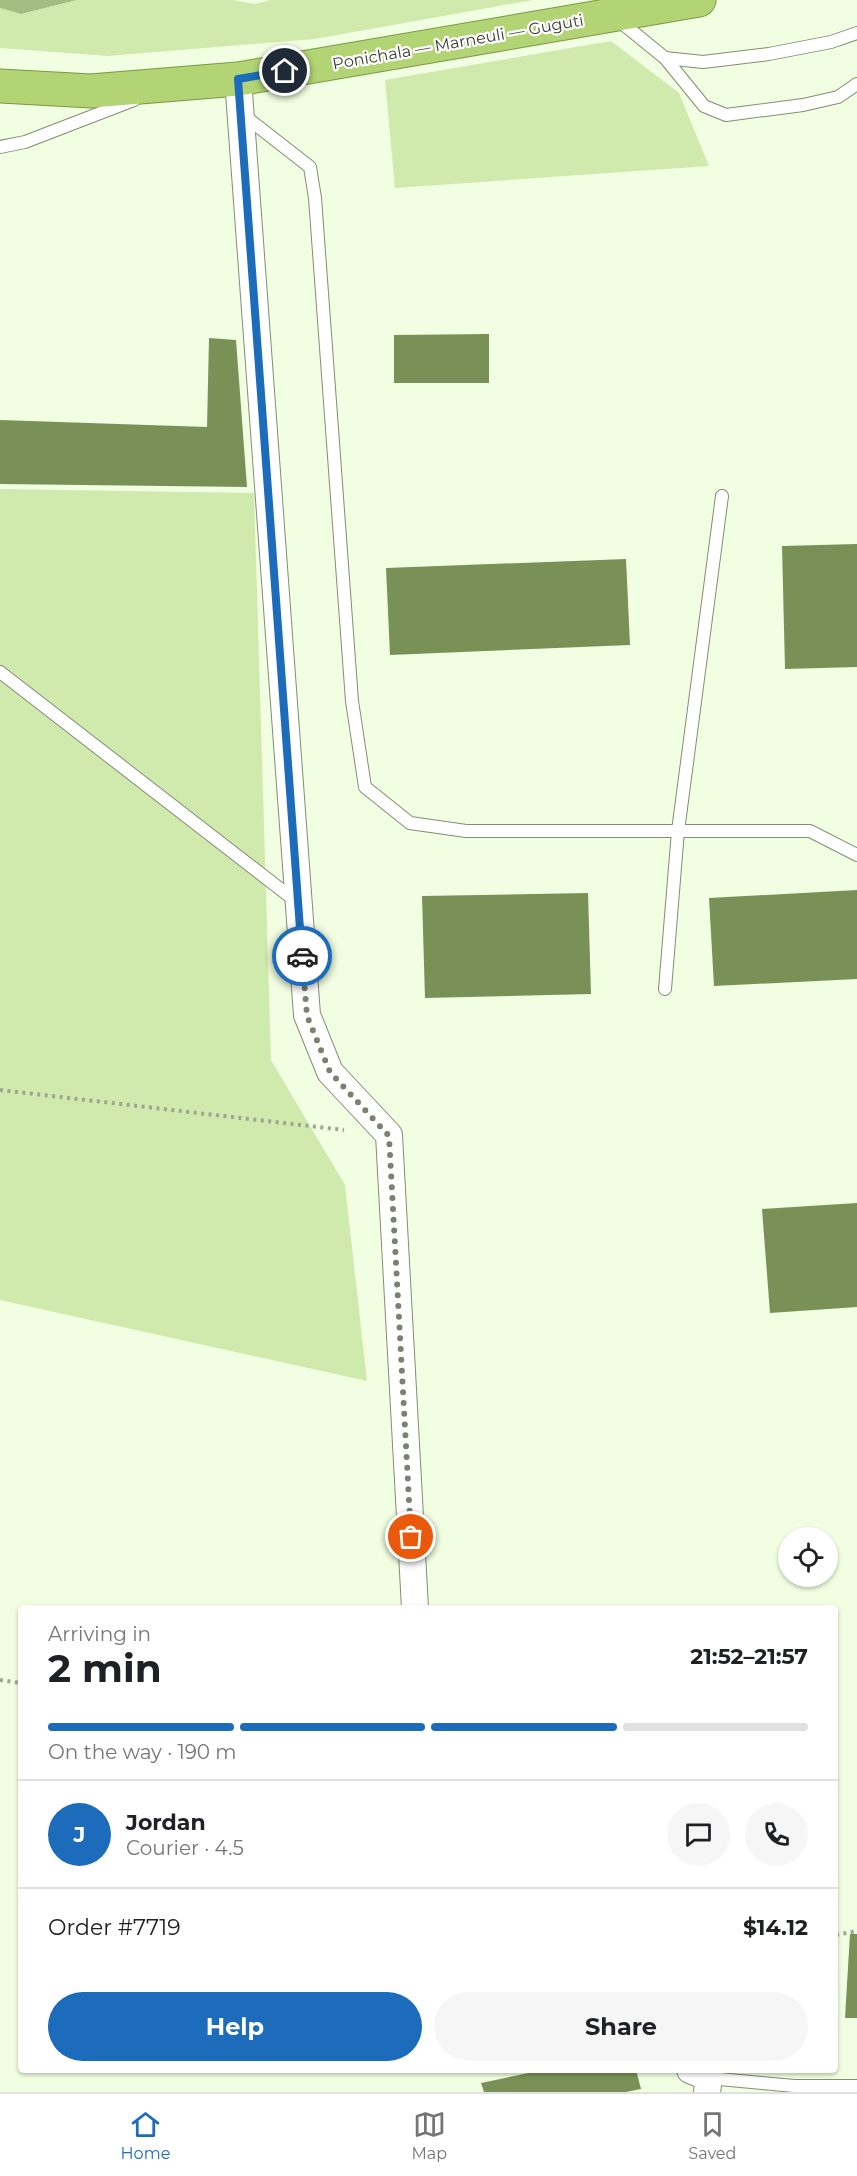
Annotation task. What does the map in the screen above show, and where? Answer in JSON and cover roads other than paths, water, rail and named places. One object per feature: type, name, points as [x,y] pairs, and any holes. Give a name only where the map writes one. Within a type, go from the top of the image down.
[{"type":"highway","name":"Ponichala — Marneuli — Guguti","points":[[0,86],[91,91],[238,79],[699,0]]},
{"type":"street","points":[[238,79],[307,1016],[330,1072],[389,1136],[415,1605]]},
{"type":"lane","points":[[614,16],[665,58],[704,106],[726,115],[803,105],[838,97],[857,84]]},
{"type":"lane","points":[[665,58],[704,62],[769,54],[831,42],[857,33]]},
{"type":"lane","points":[[0,147],[25,142],[180,82]]},
{"type":"lane","points":[[242,113],[309,166],[315,198],[352,701],[365,787],[410,823],[466,831],[810,831],[857,855]]},
{"type":"lane","points":[[665,988],[678,831],[722,496]]},
{"type":"lane","points":[[0,672],[298,902]]},
{"type":"lane","points":[[702,2080],[794,2086],[857,2086]]}]
